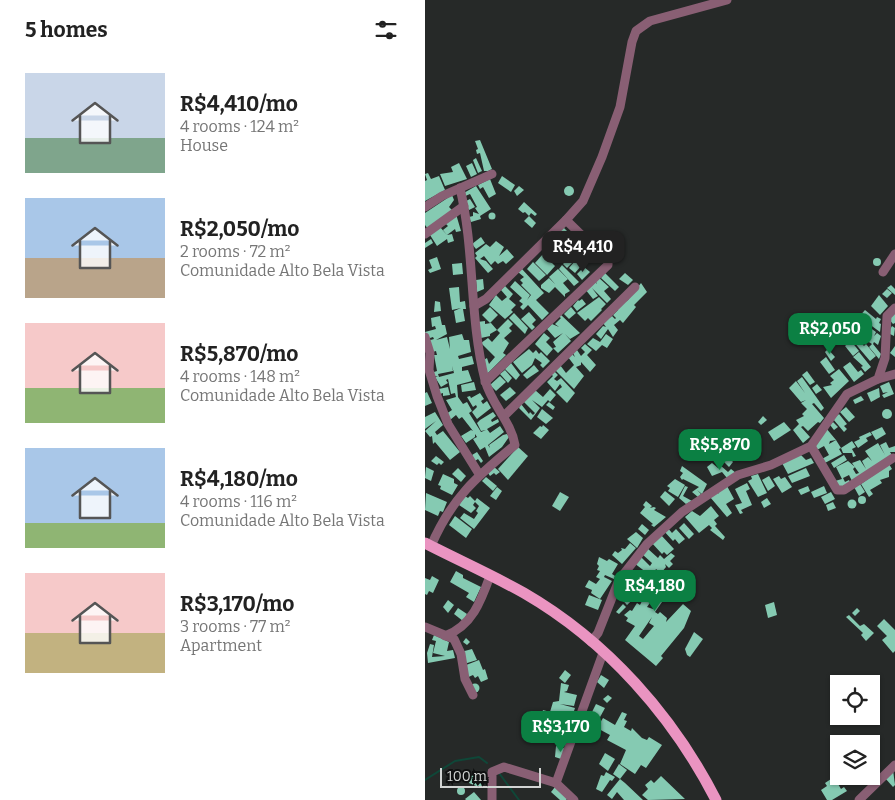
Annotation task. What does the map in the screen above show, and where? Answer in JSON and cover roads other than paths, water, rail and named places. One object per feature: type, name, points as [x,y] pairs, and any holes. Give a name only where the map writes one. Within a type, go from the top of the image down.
[{"type":"main road","points":[[428,545],[524,594],[556,614],[591,642],[640,687],[669,724],[704,776],[717,800]]},
{"type":"street","points":[[474,306],[485,299],[567,220],[583,201],[602,157],[620,107],[632,42],[636,31],[650,21],[727,0]]},
{"type":"street","points":[[425,207],[442,196],[492,174]]},
{"type":"street","points":[[428,545],[442,520],[479,474],[515,445],[513,431],[485,382],[474,306],[464,206],[460,188]]},
{"type":"street","points":[[425,234],[464,206]]},
{"type":"street","points":[[485,382],[608,265],[608,261],[567,220]]},
{"type":"street","points":[[883,272],[895,254]]},
{"type":"street","points":[[504,416],[635,286]]},
{"type":"street","points":[[878,378],[885,358],[887,316],[895,308]]},
{"type":"street","points":[[425,337],[429,353],[429,370],[448,424],[479,474]]},
{"type":"street","points":[[591,642],[598,633],[619,580],[647,544],[682,512],[738,475],[771,465],[811,446],[847,394],[878,378],[895,374]]},
{"type":"street","points":[[811,446],[837,490],[844,490],[893,458]]},
{"type":"street","points":[[452,636],[480,605],[490,576]]},
{"type":"street","points":[[425,628],[452,636],[461,654],[465,679],[473,695]]},
{"type":"street","points":[[556,783],[603,653]]},
{"type":"street","points":[[859,800],[895,765]]},
{"type":"street","points":[[492,800],[492,772],[504,767],[556,783],[574,800]]},
{"type":"waterway","points":[[425,780],[455,761],[479,757],[487,763]]},
{"type":"waterway","points":[[499,773],[519,800]]}]
